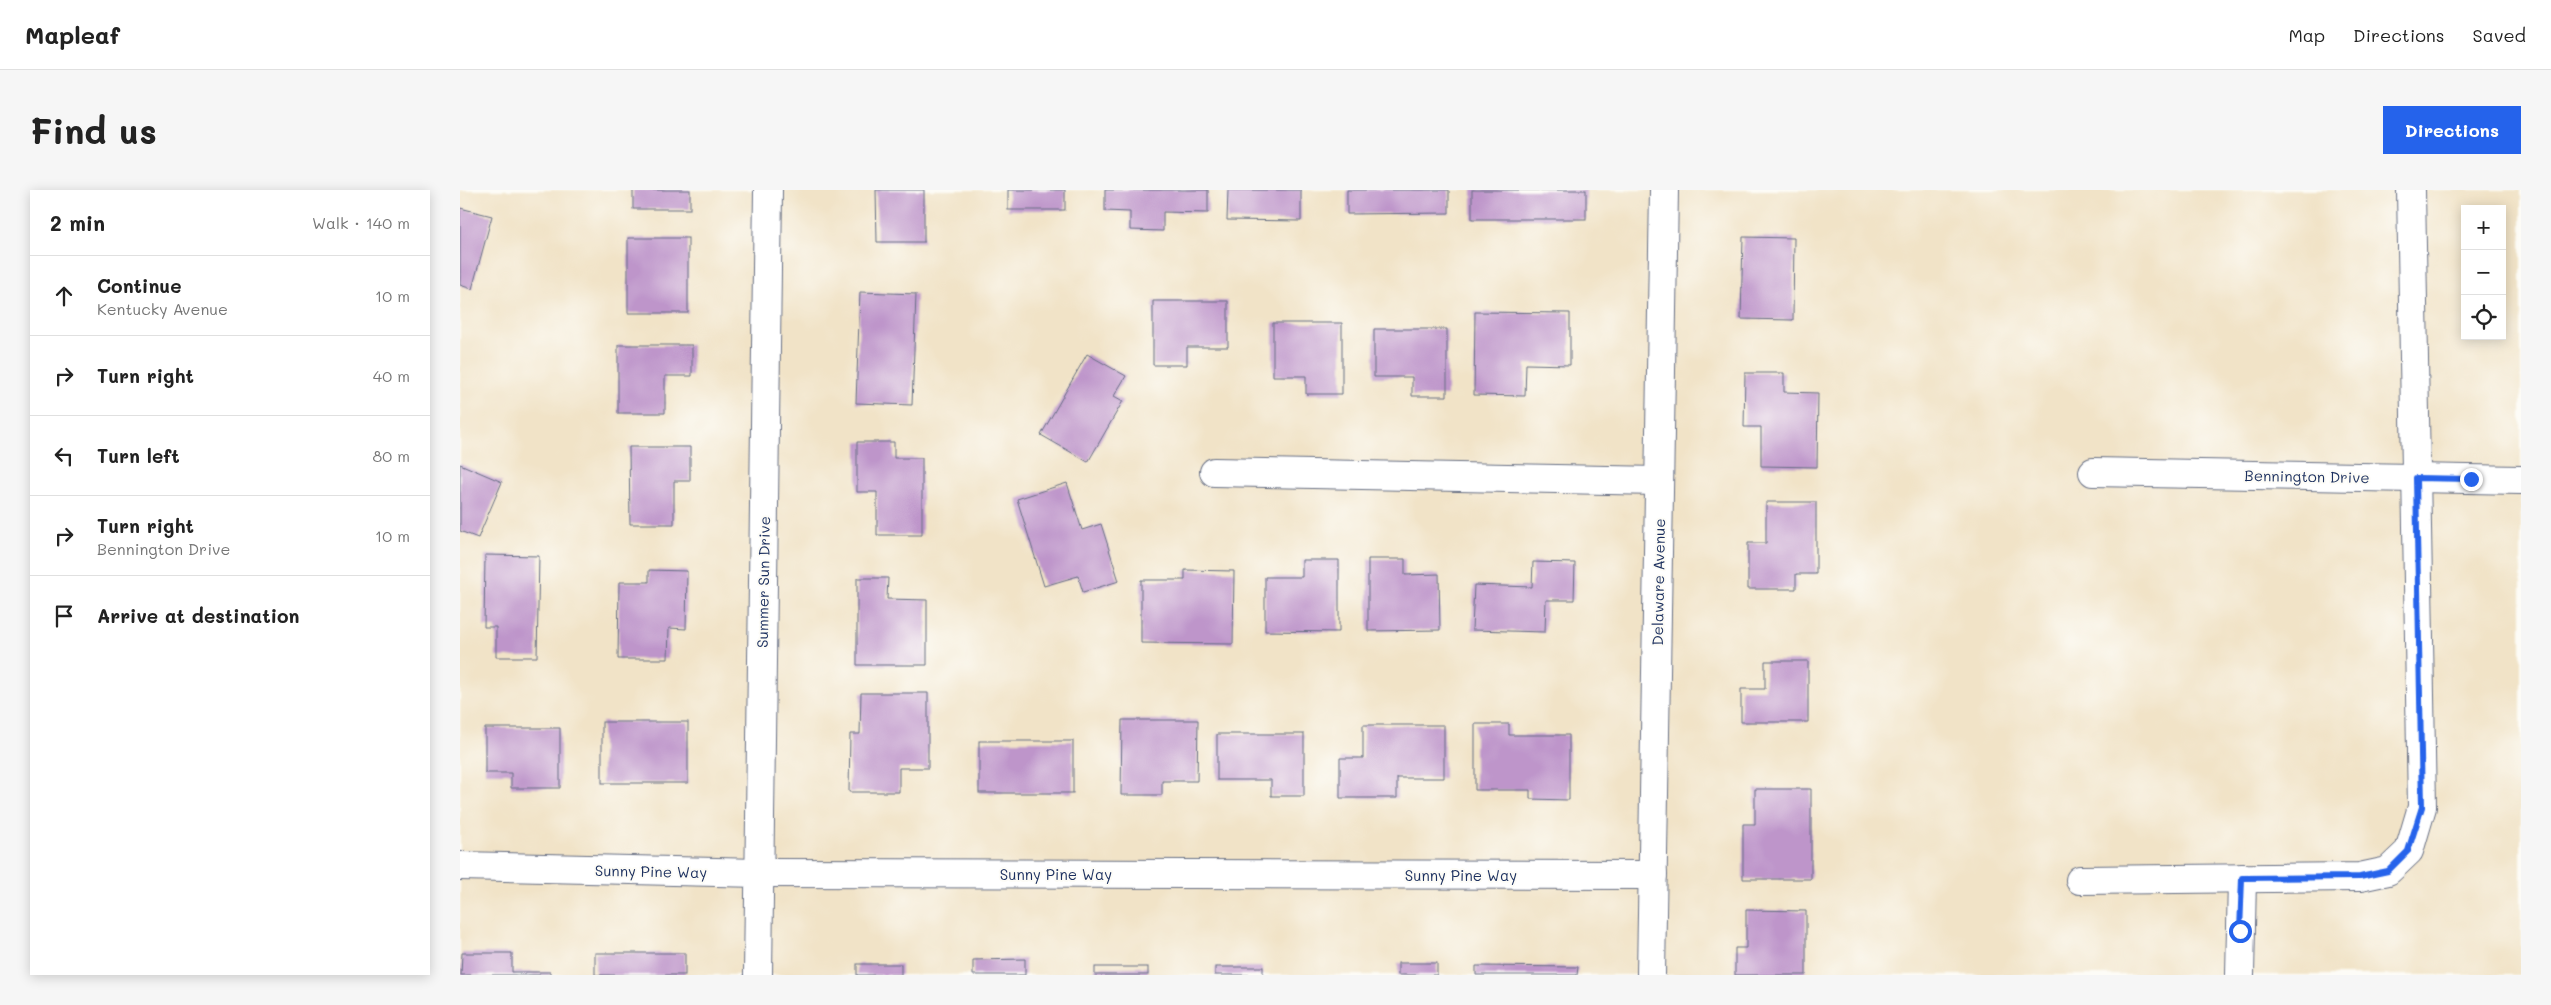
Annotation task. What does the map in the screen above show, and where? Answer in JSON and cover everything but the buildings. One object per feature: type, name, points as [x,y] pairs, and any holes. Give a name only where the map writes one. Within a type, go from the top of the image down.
[{"type":"street","name":"Summer Sun Drive","points":[[758,975],[768,190]]},
{"type":"street","name":"Delaware Avenue","points":[[1651,975],[1664,190]]},
{"type":"street","points":[[2080,880],[2360,877],[2388,871],[2408,851],[2422,807],[2411,190]]},
{"type":"street","points":[[1214,472],[1659,481]]},
{"type":"street","name":"Bennington Drive","points":[[2093,472],[2521,480]]},
{"type":"street","name":"Sunny Pine Way","points":[[460,866],[759,873],[1653,875]]},
{"type":"street","points":[[2240,975],[2242,878]]},
{"type":"route","points":[[2240,931],[2242,878],[2360,877],[2388,871],[2408,851],[2422,807],[2416,478],[2471,479]]}]
